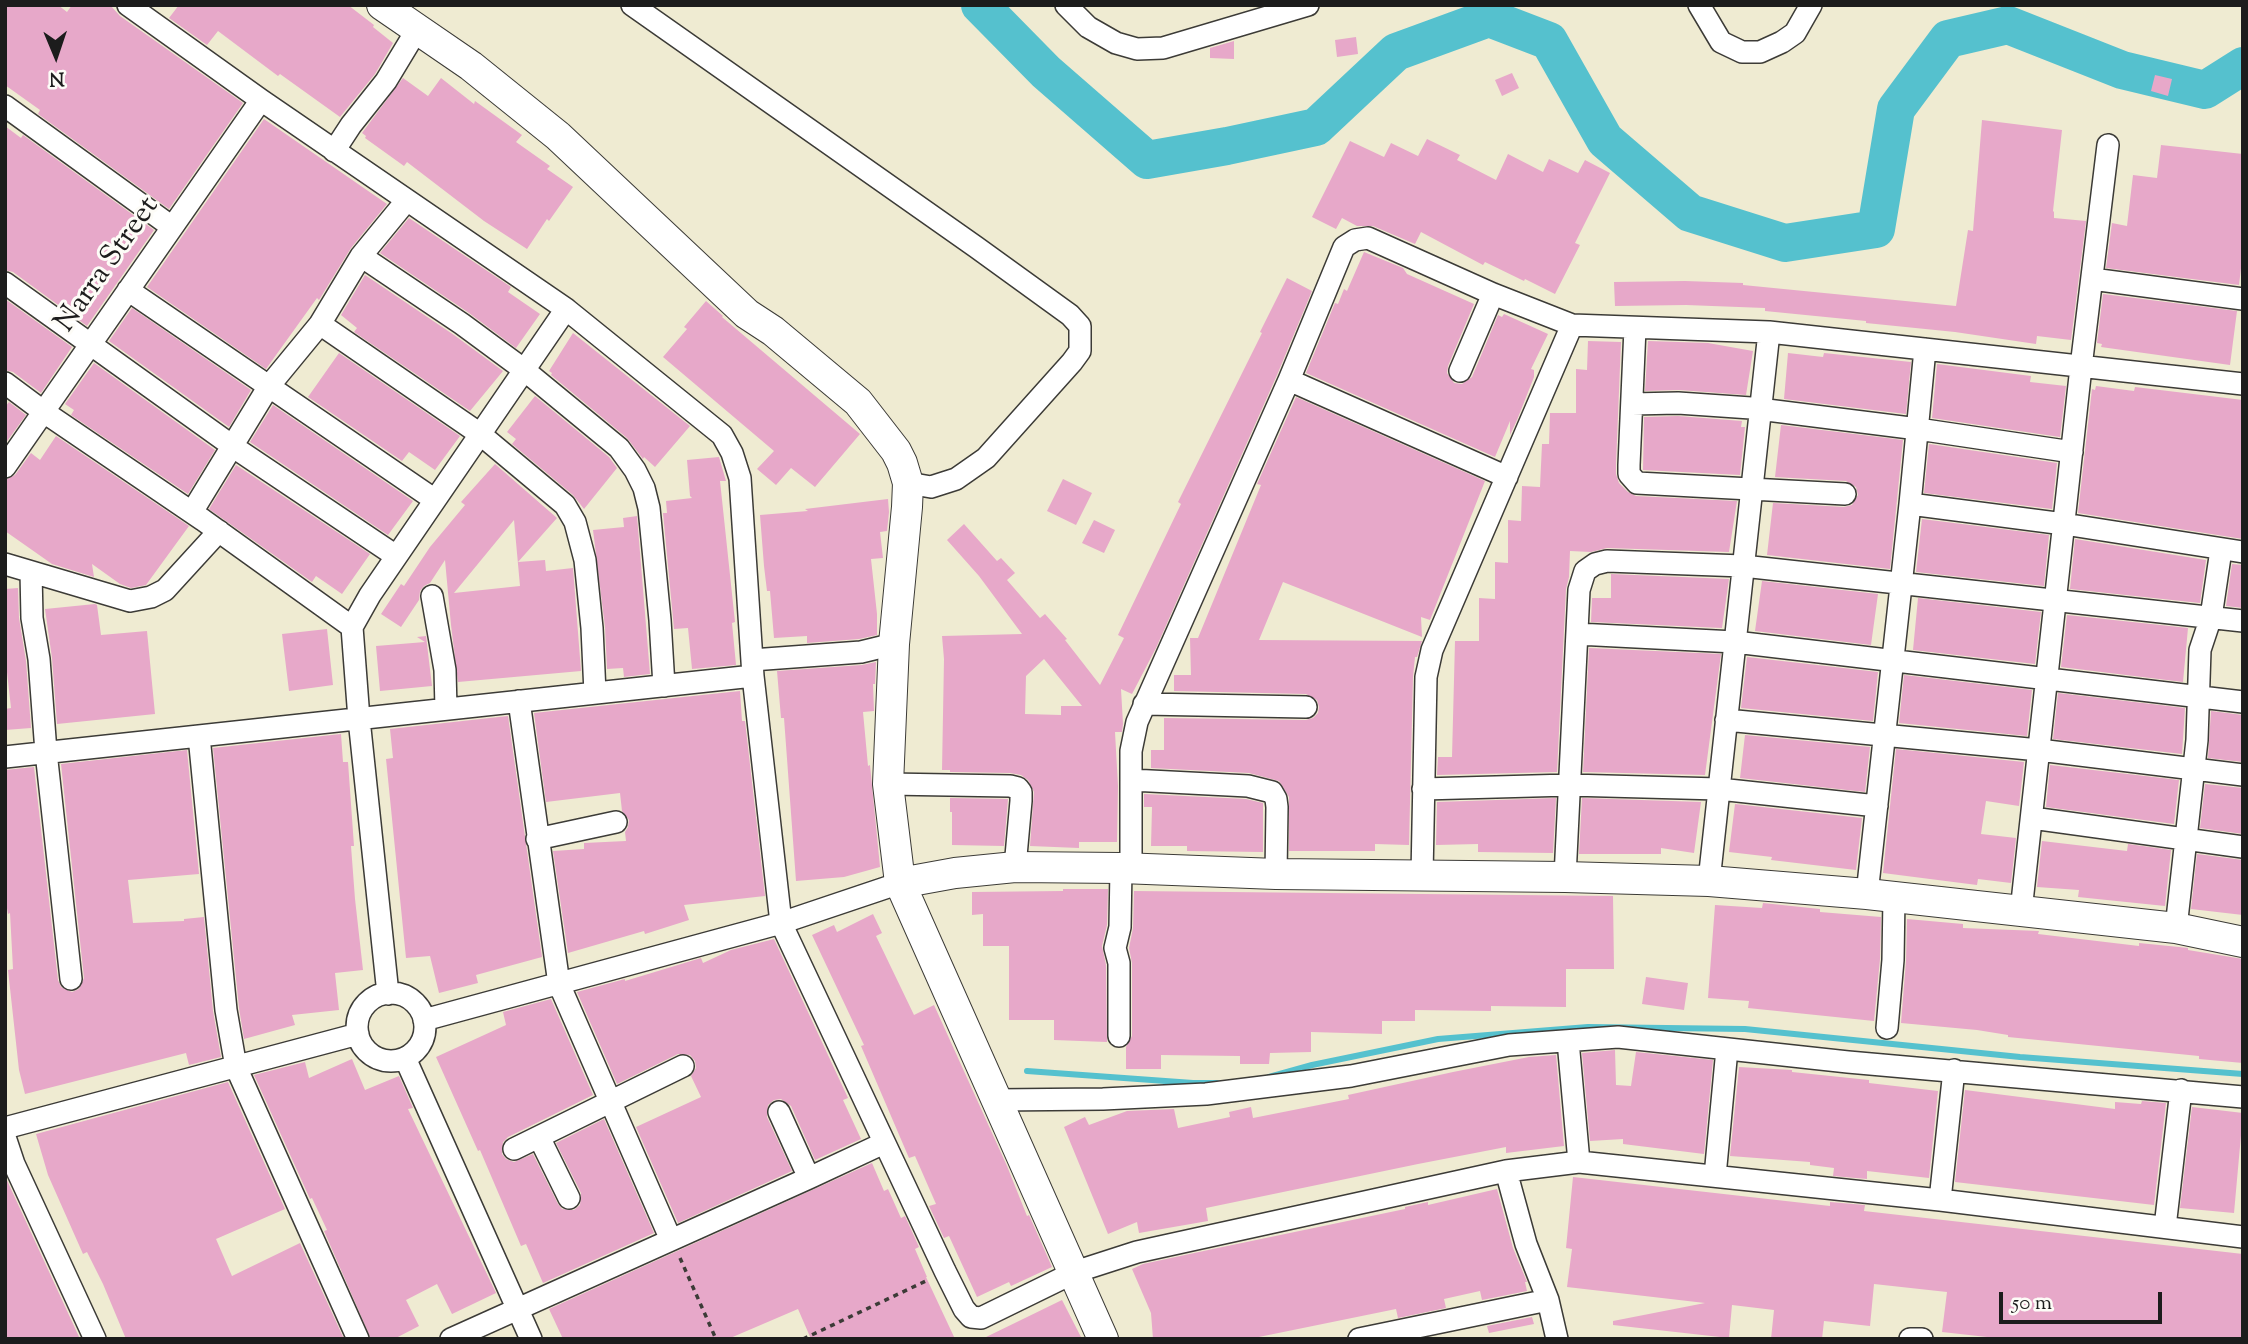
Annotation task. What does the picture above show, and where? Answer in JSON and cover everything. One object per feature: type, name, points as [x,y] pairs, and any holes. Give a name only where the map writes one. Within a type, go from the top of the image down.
[{"type":"street","points":[[128,5],[261,100],[566,309],[722,435],[732,453],[740,478],[753,668],[781,923],[945,1271],[964,1309],[971,1317],[981,1318],[1075,1272],[1137,1252],[1506,1171],[1579,1162],[1940,1200],[2243,1237]]},
{"type":"street","points":[[382,5],[471,66],[558,136],[747,314],[773,331],[858,402],[896,451],[908,484],[894,644],[888,784],[900,883],[1103,1339]]},
{"type":"street","points":[[632,5],[954,231],[1070,315],[1080,326],[1080,351],[986,458],[956,479],[931,487],[908,484]]},
{"type":"street","points":[[1066,5],[1088,27],[1116,43],[1137,49],[1163,48],[1308,5]]},
{"type":"street","points":[[1699,5],[1721,42],[1742,52],[1760,52],[1794,33],[1811,5]]},
{"type":"street","points":[[334,150],[386,81],[418,28]]},
{"type":"street","name":"Narra Street","points":[[5,467],[261,100]]},
{"type":"street","points":[[5,106],[172,227]]},
{"type":"street","points":[[2021,911],[2108,145]]},
{"type":"street","points":[[192,512],[269,386],[320,324],[361,256],[407,200]]},
{"type":"street","points":[[1119,1036],[1118,963],[1115,948],[1126,868],[1132,779],[1131,751],[1136,722],[1289,380],[1344,247],[1354,240],[1368,239],[1493,294],[1572,325],[1769,331],[2081,367],[2242,378]]},
{"type":"street","points":[[361,256],[523,369],[619,448],[635,470],[644,488],[649,508],[664,685]]},
{"type":"street","points":[[2092,279],[2243,299]]},
{"type":"street","points":[[5,283],[232,446],[397,556]]},
{"type":"street","points":[[128,290],[435,500]]},
{"type":"street","points":[[1460,371],[1493,294]]},
{"type":"street","points":[[388,993],[352,627],[370,594],[566,309]]},
{"type":"street","points":[[320,324],[480,434],[565,505],[575,522],[585,560],[595,693]]},
{"type":"street","points":[[1422,875],[1426,677],[1432,650],[1572,325]]},
{"type":"street","points":[[1635,328],[1629,474],[1637,483],[1845,494]]},
{"type":"street","points":[[1709,881],[1769,331]]},
{"type":"street","points":[[1887,1028],[1893,960],[1880,895],[1877,806],[1925,349]]},
{"type":"street","points":[[1289,380],[1507,477]]},
{"type":"street","points":[[5,383],[352,627]]},
{"type":"street","points":[[1632,404],[1678,403],[1760,409],[2072,452]]},
{"type":"street","points":[[1910,504],[2064,524],[2243,552]]},
{"type":"street","points":[[5,564],[130,601],[151,597],[165,590],[219,531]]},
{"type":"street","points":[[2176,928],[2194,769],[2200,697],[2200,650],[2211,617],[2221,550]]},
{"type":"street","points":[[1565,877],[1579,590],[1586,571],[1595,564],[1607,561],[1743,566],[2243,621]]},
{"type":"street","points":[[31,572],[32,618],[39,659],[46,752],[71,979]]},
{"type":"street","points":[[432,596],[445,670],[446,709]]},
{"type":"street","points":[[1577,634],[1735,642],[2243,702]]},
{"type":"street","points":[[5,757],[664,685],[894,644]]},
{"type":"street","points":[[519,701],[559,984],[671,1240]]},
{"type":"street","points":[[1144,704],[1306,706]]},
{"type":"street","points":[[1726,720],[2039,750],[2243,775]]},
{"type":"street","points":[[199,736],[226,1010],[236,1067],[358,1339]]},
{"type":"street","points":[[1132,779],[1248,786],[1272,792],[1277,807],[1276,874]]},
{"type":"street","points":[[888,784],[1018,788],[1021,802],[1015,867]]},
{"type":"street","points":[[1423,789],[1569,785],[1719,789],[1877,806]]},
{"type":"street","points":[[2032,818],[2243,847]]},
{"type":"street","points":[[537,839],[616,822]]},
{"type":"street","points":[[424,1020],[781,923],[900,883],[955,873],[1015,867],[1709,881],[1880,895],[2176,928],[2243,942]]},
{"type":"street","points":[[388,993],[407,997],[421,1011],[424,1020],[425,1032],[421,1042],[415,1051],[405,1058],[386,1060],[376,1057],[361,1044],[358,1034],[360,1012],[377,996],[388,993]]},
{"type":"street","points":[[5,1128],[358,1034]]},
{"type":"street","points":[[996,1100],[1206,1094],[1351,1076],[1509,1045],[1618,1037],[1848,1062],[2243,1097]]},
{"type":"street","points":[[1568,1041],[1579,1162]]},
{"type":"street","points":[[1714,1176],[1727,1049]]},
{"type":"street","points":[[405,1058],[531,1339]]},
{"type":"street","points":[[514,1149],[683,1066]]},
{"type":"street","points":[[1940,1200],[1954,1070]]},
{"type":"street","points":[[2165,1227],[2181,1090]]},
{"type":"street","points":[[779,1112],[809,1178]]},
{"type":"street","points":[[5,1136],[14,1164],[95,1339]]},
{"type":"street","points":[[540,1137],[569,1198]]},
{"type":"street","points":[[451,1339],[884,1143]]},
{"type":"street","points":[[1506,1171],[1523,1234],[1548,1300],[1557,1339]]},
{"type":"street","points":[[1359,1339],[1548,1300]]},
{"type":"street","points":[[1910,1339],[1922,1339]]},
{"type":"path","points":[[671,1240],[716,1339]]},
{"type":"path","points":[[803,1339],[945,1271]]},
{"type":"building","points":[[5,5],[58,5],[67,12],[72,5],[110,5],[120,16],[243,103],[169,209],[38,114],[40,110],[5,85]]},
{"type":"building","points":[[179,5],[348,5],[393,43],[375,74],[340,117],[280,74],[278,76],[218,31],[207,45],[169,18]]},
{"type":"building","points":[[1356,37],[1358,54],[1337,57],[1335,40]]},
{"type":"building","points":[[1234,41],[1234,59],[1210,58],[1210,48]]},
{"type":"building","points":[[1512,73],[1519,88],[1502,96],[1495,80]]},
{"type":"building","points":[[2155,75],[2172,79],[2168,96],[2151,91]]},
{"type":"building","points":[[403,78],[428,96],[441,78],[474,104],[475,101],[522,135],[516,142],[550,166],[547,169],[573,187],[527,249],[484,221],[407,162],[404,166],[365,138],[362,133]]},
{"type":"building","points":[[264,119],[387,204],[351,248],[319,300],[317,298],[266,369],[147,287]]},
{"type":"building","points":[[1982,120],[2062,130],[2054,218],[2086,221],[2071,340],[2037,336],[2036,344],[1866,321],[1765,311],[1765,308],[1615,306],[1614,282],[1685,281],[1743,283],[1956,306],[1968,230],[1973,231]]},
{"type":"building","points":[[5,126],[21,138],[23,135],[154,230],[87,326],[13,272],[5,270]]},
{"type":"building","points":[[1427,139],[1460,155],[1457,160],[1496,180],[1508,154],[1543,172],[1549,159],[1578,173],[1585,160],[1610,173],[1575,243],[1580,245],[1555,294],[1485,262],[1483,265],[1421,232],[1415,244],[1373,226],[1357,226],[1342,218],[1336,229],[1312,217],[1350,141],[1384,157],[1391,143],[1418,156]]},
{"type":"building","points":[[2161,145],[2243,154],[2243,251],[2239,285],[2106,268],[2112,223],[2127,226],[2133,175],[2157,178]]},
{"type":"building","points":[[409,218],[511,287],[508,292],[540,314],[516,348],[380,253]]},
{"type":"building","points":[[1364,252],[1403,268],[1407,274],[1474,304],[1448,366],[1447,373],[1454,383],[1462,384],[1472,377],[1498,315],[1502,317],[1504,314],[1548,334],[1531,369],[1534,370],[1534,377],[1517,420],[1510,435],[1510,421],[1495,457],[1306,373],[1335,303],[1338,304],[1344,289],[1347,291]]},
{"type":"building","points":[[365,275],[503,371],[470,411],[354,332],[357,328],[341,315]]},
{"type":"building","points":[[1287,278],[1312,291],[1156,648],[1132,694],[1121,689],[1122,732],[1115,732],[1117,842],[1079,842],[1079,848],[1030,846],[1034,792],[1028,780],[1021,775],[1010,773],[942,770],[942,636],[1022,634],[979,576],[947,540],[964,524],[997,561],[1001,558],[1015,573],[1007,580],[1040,618],[1045,614],[1100,685],[1124,638],[1118,635],[1181,504],[1178,502],[1262,333],[1260,332]],"holes":[[[1044,659],[1082,706],[1061,706],[1061,715],[1025,714],[1026,676]]]},
{"type":"building","points":[[2103,294],[2237,311],[2230,365],[2101,347],[2102,344],[2097,343]]},
{"type":"building","points":[[5,299],[72,347],[41,393],[13,372],[5,370]]},
{"type":"building","points":[[706,301],[860,434],[815,487],[791,468],[776,485],[757,469],[774,451],[663,357]]},
{"type":"building","points":[[132,308],[251,390],[229,427],[109,341]]},
{"type":"building","points":[[573,333],[690,426],[655,467],[644,457],[643,459],[627,438],[551,375],[549,371]]},
{"type":"building","points":[[1588,341],[1621,342],[1616,464],[1619,483],[1636,496],[1737,501],[1729,552],[1607,548],[1591,552],[1570,551],[1557,772],[1437,775],[1438,757],[1452,757],[1455,641],[1479,641],[1479,598],[1495,599],[1495,562],[1508,563],[1508,520],[1521,521],[1522,486],[1540,487],[1542,444],[1549,444],[1550,413],[1576,413],[1576,369],[1587,370]]},
{"type":"building","points":[[1648,341],[1708,343],[1753,351],[1746,395],[1679,390],[1645,391]]},
{"type":"building","points":[[339,353],[460,436],[435,470],[409,452],[402,461],[308,397]]},
{"type":"building","points":[[1788,353],[1823,357],[1824,353],[1911,362],[1906,414],[1784,399]]},
{"type":"building","points":[[94,363],[215,450],[188,494],[71,415],[74,410],[65,404]]},
{"type":"building","points":[[1937,364],[2031,376],[2030,382],[2066,386],[2060,437],[1932,418]]},
{"type":"building","points":[[2096,386],[2134,391],[2135,387],[2243,400],[2243,539],[2078,513],[2092,389],[2095,390]]},
{"type":"building","points":[[535,396],[609,457],[617,468],[584,509],[573,495],[512,444],[516,439],[507,432]]},
{"type":"building","points":[[1296,397],[1485,481],[1430,620],[1421,617],[1422,637],[1283,582],[1259,640],[1422,641],[1415,657],[1413,677],[1409,845],[1375,844],[1375,851],[1289,851],[1289,797],[1279,781],[1249,773],[1151,768],[1151,750],[1164,750],[1164,718],[1306,720],[1318,713],[1317,700],[1306,694],[1174,691],[1174,675],[1191,675],[1190,638],[1198,638],[1261,485],[1257,484]]},
{"type":"building","points":[[9,402],[26,415],[5,444],[5,407]]},
{"type":"building","points":[[273,405],[413,501],[388,535],[250,442]]},
{"type":"building","points":[[1678,416],[1742,421],[1741,427],[1745,427],[1740,475],[1643,470],[1644,417]]},
{"type":"building","points":[[1781,425],[1903,440],[1890,569],[1767,555],[1773,503],[1844,507],[1852,505],[1858,495],[1856,487],[1846,481],[1775,477]]},
{"type":"building","points":[[56,436],[189,526],[146,585],[131,588],[120,584],[92,564],[94,577],[52,564],[5,531],[5,480],[15,475],[31,453],[40,460]]},
{"type":"building","points":[[1929,444],[2057,463],[2052,509],[1924,493]]},
{"type":"building","points":[[719,457],[726,481],[720,481],[735,622],[732,623],[736,665],[692,669],[688,628],[674,629],[663,513],[667,513],[666,501],[692,498],[687,460]]},
{"type":"building","points":[[495,464],[557,518],[518,562],[545,560],[546,571],[573,568],[581,671],[458,682],[445,560],[430,583],[420,591],[419,600],[401,627],[381,614],[401,584],[404,586],[430,547],[465,505],[461,502]],"holes":[[[514,520],[520,586],[454,593]]]},
{"type":"building","points":[[236,465],[370,554],[342,594],[316,576],[312,582],[209,509]]},
{"type":"building","points":[[1063,479],[1092,493],[1076,525],[1047,511]]},
{"type":"building","points":[[888,499],[887,531],[880,532],[883,558],[871,559],[877,635],[807,643],[807,636],[774,638],[760,515]]},
{"type":"building","points":[[637,516],[650,674],[624,677],[623,668],[607,669],[605,627],[593,530],[624,527],[623,518]]},
{"type":"building","points":[[1922,519],[2049,535],[2044,586],[1916,572]]},
{"type":"building","points":[[1094,520],[1115,530],[1104,553],[1082,543]]},
{"type":"building","points":[[2075,539],[2206,560],[2200,603],[2070,589]]},
{"type":"building","points":[[2232,564],[2243,565],[2243,608],[2226,606]]},
{"type":"building","points":[[1611,574],[1729,579],[1722,628],[1591,622],[1592,598],[1611,598]]},
{"type":"building","points":[[1762,581],[1878,594],[1871,645],[1755,631]]},
{"type":"building","points":[[18,588],[31,728],[5,730],[5,709],[11,708],[5,654],[5,589]]},
{"type":"building","points":[[1918,598],[2041,612],[2035,664],[1913,650]]},
{"type":"building","points":[[95,604],[101,635],[147,631],[155,714],[57,724],[45,609]]},
{"type":"building","points":[[2067,615],[2188,628],[2183,682],[2061,667]]},
{"type":"building","points":[[327,629],[333,685],[289,691],[282,634]]},
{"type":"building","points":[[426,636],[432,686],[380,691],[376,646],[425,642],[417,637]]},
{"type":"building","points":[[1589,648],[1721,654],[1705,775],[1583,772]]},
{"type":"building","points":[[1747,657],[1878,672],[1873,721],[1741,708]]},
{"type":"building","points":[[876,662],[873,684],[874,711],[863,712],[880,867],[844,877],[796,881],[784,718],[781,718],[777,671]]},
{"type":"building","points":[[1904,675],[2032,690],[2027,736],[1899,723]]},
{"type":"building","points":[[740,691],[765,896],[684,905],[689,920],[568,953],[553,851],[584,849],[584,843],[626,841],[625,832],[629,820],[622,811],[620,793],[546,802],[534,713]]},
{"type":"building","points":[[2058,693],[2185,708],[2182,754],[2053,739]]},
{"type":"building","points":[[2211,711],[2243,715],[2243,762],[2208,758]]},
{"type":"building","points":[[508,716],[542,957],[476,975],[478,983],[439,993],[430,956],[406,958],[386,759],[393,758],[390,729]]},
{"type":"building","points":[[341,734],[343,762],[348,762],[354,846],[351,846],[363,970],[335,973],[339,1010],[292,1015],[295,1025],[244,1039],[213,748]]},
{"type":"building","points":[[1745,735],[1870,747],[1865,792],[1740,778]]},
{"type":"building","points":[[1896,749],[2024,762],[2019,806],[1986,801],[1981,834],[2016,838],[2011,883],[1978,879],[1977,885],[1883,873]]},
{"type":"building","points":[[187,750],[199,874],[128,880],[133,923],[184,921],[204,917],[213,1011],[221,1057],[189,1065],[186,1053],[25,1094],[19,1070],[8,970],[13,969],[10,913],[8,914],[5,896],[5,770],[34,767],[58,980],[61,987],[72,992],[79,989],[84,978],[61,764]]},
{"type":"building","points":[[2050,765],[2179,780],[2174,824],[2046,807]]},
{"type":"building","points":[[2205,784],[2243,788],[2243,834],[2200,828]]},
{"type":"building","points":[[1144,794],[1246,799],[1263,803],[1263,852],[1187,851],[1187,846],[1151,846],[1152,807],[1144,807]]},
{"type":"building","points":[[950,798],[1008,799],[1004,846],[952,845]]},
{"type":"building","points":[[1556,798],[1553,853],[1478,852],[1478,844],[1436,845],[1437,802]]},
{"type":"building","points":[[1582,798],[1701,802],[1694,853],[1661,848],[1661,854],[1579,854]]},
{"type":"building","points":[[1735,804],[1862,818],[1856,870],[1729,852]]},
{"type":"building","points":[[2042,841],[2127,851],[2128,844],[2171,850],[2165,906],[2078,897],[2079,890],[2037,887]]},
{"type":"building","points":[[2197,854],[2243,860],[2243,915],[2191,909]]},
{"type":"building","points":[[1108,889],[1107,925],[1102,946],[1106,965],[1107,1042],[1054,1040],[1054,1020],[1009,1020],[1009,946],[983,946],[983,914],[972,915],[972,892]]},
{"type":"building","points":[[1134,891],[1613,896],[1614,969],[1566,969],[1566,1007],[1491,1006],[1491,1011],[1415,1010],[1415,1021],[1382,1021],[1382,1034],[1311,1032],[1311,1052],[1270,1053],[1269,1064],[1240,1064],[1240,1056],[1161,1055],[1161,1069],[1126,1069],[1126,1047],[1132,1036],[1132,963],[1129,948],[1133,928]]},
{"type":"building","points":[[1763,903],[1820,909],[1820,912],[1881,917],[1874,1021],[1748,1008],[1749,1001],[1708,998],[1715,905],[1762,908]]},
{"type":"building","points":[[873,914],[882,933],[876,936],[914,1015],[934,1005],[1052,1267],[1011,1286],[1009,1282],[977,1297],[949,1236],[944,1238],[929,1206],[936,1204],[915,1156],[909,1158],[861,1046],[864,1045],[812,935],[834,925],[837,932]]},
{"type":"building","points":[[1907,919],[1963,924],[1963,928],[2039,931],[2038,934],[2139,946],[2139,943],[2188,948],[2243,959],[2243,1063],[1901,1023]]},
{"type":"building","points":[[774,939],[848,1098],[843,1100],[861,1139],[815,1160],[791,1106],[781,1099],[774,1100],[768,1105],[767,1117],[792,1171],[678,1223],[636,1127],[701,1097],[691,1076],[696,1068],[695,1061],[690,1055],[678,1054],[617,1084],[577,992],[701,958],[703,963],[731,950]]},
{"type":"building","points":[[1646,977],[1688,983],[1684,1010],[1642,1004]]},
{"type":"building","points":[[551,999],[593,1095],[508,1137],[503,1142],[502,1154],[514,1162],[533,1154],[558,1204],[562,1209],[574,1210],[580,1205],[581,1193],[556,1143],[604,1119],[654,1233],[543,1283],[526,1244],[521,1246],[436,1057],[506,1025],[503,1012]]},
{"type":"building","points":[[1615,1050],[1616,1085],[1631,1086],[1636,1052],[1713,1060],[1704,1154],[1623,1144],[1623,1139],[1590,1141],[1582,1053]]},
{"type":"building","points":[[1556,1055],[1564,1146],[1506,1153],[1506,1147],[1418,1164],[1206,1208],[1208,1221],[1139,1233],[1137,1222],[1108,1234],[1064,1127],[1085,1117],[1089,1125],[1127,1111],[1174,1109],[1178,1128],[1230,1117],[1229,1112],[1251,1107],[1253,1118],[1349,1099],[1348,1095],[1453,1072],[1529,1057]]},
{"type":"building","points":[[352,1059],[365,1090],[399,1076],[413,1108],[408,1109],[496,1293],[452,1314],[437,1284],[406,1300],[419,1326],[394,1339],[371,1339],[324,1231],[327,1230],[312,1198],[310,1199],[254,1075],[305,1062],[309,1078]]},
{"type":"building","points":[[1739,1067],[1792,1070],[1938,1091],[1929,1178],[1867,1171],[1867,1179],[1833,1176],[1834,1168],[1810,1165],[1810,1162],[1730,1156]]},
{"type":"building","points":[[228,1082],[285,1209],[216,1239],[232,1276],[300,1243],[344,1339],[126,1339],[87,1252],[83,1254],[48,1175],[36,1134]]},
{"type":"building","points":[[1965,1090],[2115,1109],[2115,1102],[2166,1103],[2154,1205],[1955,1182]]},
{"type":"building","points":[[2192,1107],[2243,1113],[2234,1213],[2180,1208]]},
{"type":"building","points":[[872,1163],[884,1191],[888,1189],[901,1218],[905,1216],[919,1247],[915,1249],[926,1277],[955,1339],[811,1339],[798,1309],[728,1339],[563,1339],[549,1309]]},
{"type":"building","points":[[5,1176],[80,1339],[5,1339]]},
{"type":"building","points":[[1573,1177],[1830,1206],[1830,1202],[1865,1205],[1864,1211],[2243,1254],[2243,1339],[2005,1339],[1942,1332],[1947,1292],[1874,1284],[1870,1326],[1824,1321],[1822,1339],[1771,1339],[1774,1310],[1732,1305],[1729,1338],[1613,1325],[1613,1321],[1705,1303],[1567,1287],[1572,1249],[1566,1248]]},
{"type":"building","points":[[1497,1189],[1513,1248],[1527,1282],[1527,1291],[1482,1300],[1480,1291],[1444,1299],[1446,1308],[1398,1318],[1396,1309],[1249,1339],[1153,1339],[1151,1313],[1132,1269],[1143,1264]]},
{"type":"building","points":[[1062,1300],[1082,1339],[982,1339]]},
{"type":"building","points":[[1532,1317],[1534,1324],[1489,1333],[1487,1326]]},
{"type":"waterway","points":[[980,5],[1046,72],[1147,160],[1316,127],[1396,52],[1489,18],[1549,41],[1605,140],[1690,213],[1785,243],[1876,229],[1896,109],[1948,39],[2008,25],[2122,70],[2205,90],[2243,66]]},
{"type":"waterway","points":[[1269,1077],[1312,1065],[1438,1039],[1588,1027],[1745,1029],[2020,1057],[2243,1074]]},
{"type":"waterway","points":[[1027,1071],[1217,1083]]}]
